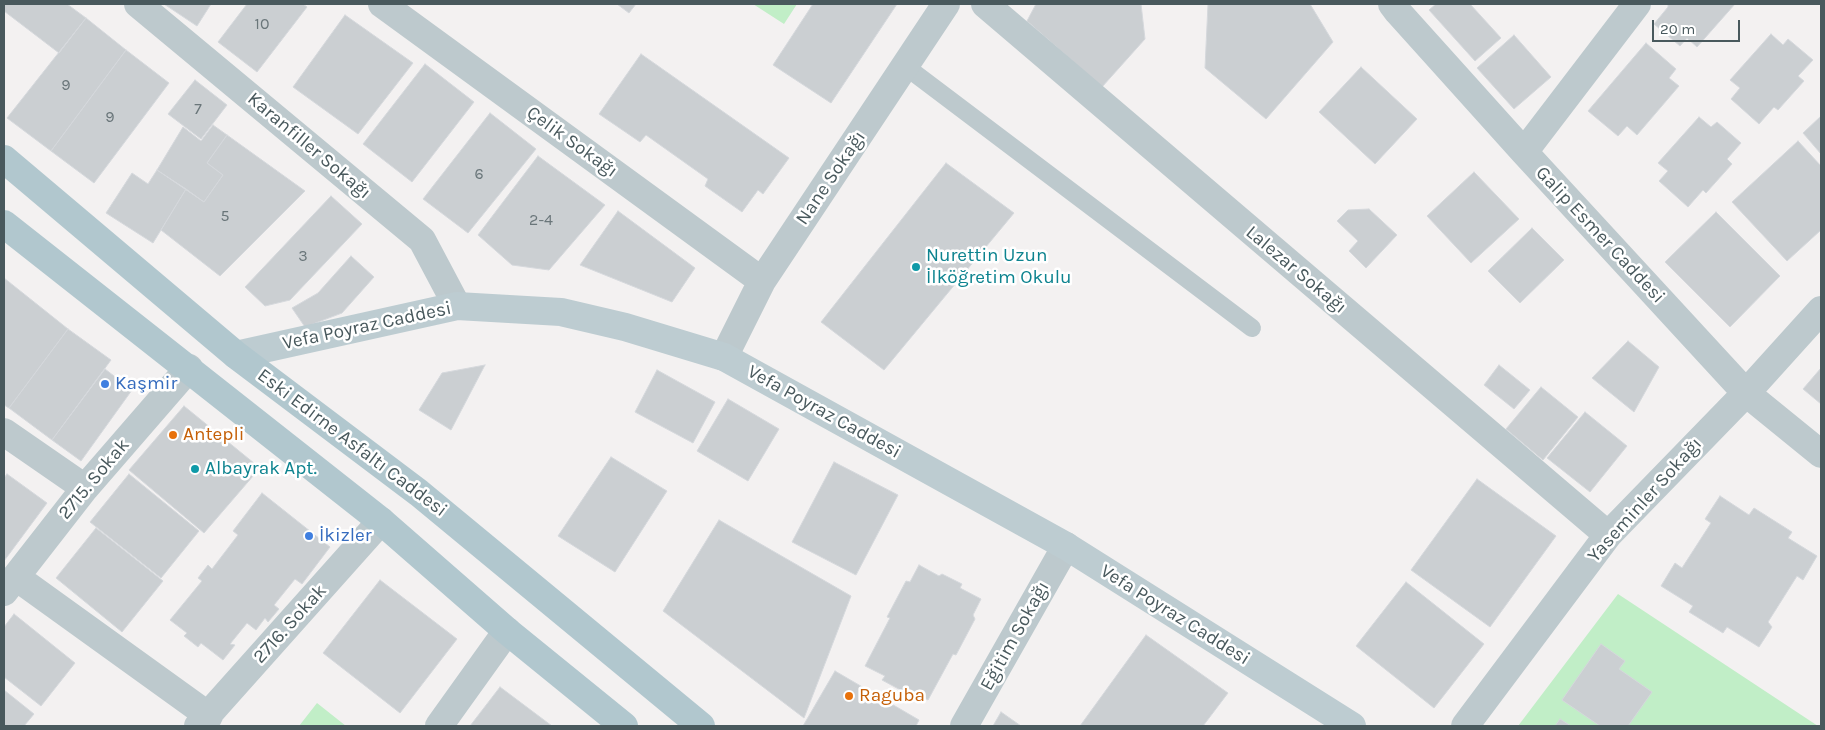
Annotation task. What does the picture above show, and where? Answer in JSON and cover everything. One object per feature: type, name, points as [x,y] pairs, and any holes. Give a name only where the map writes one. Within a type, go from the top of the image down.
[{"type":"main road","name":"Eski Edirne Asfaltı Caddesi","points":[[4,159],[236,355],[419,493],[701,726]]},
{"type":"main road","points":[[4,224],[381,521],[506,631],[624,726]]},
{"type":"main road","name":"Vefa Poyraz Caddesi","points":[[236,355],[457,306],[561,312],[624,327],[724,357],[1066,546],[1352,726]]},
{"type":"main road","points":[[189,368],[236,355]]},
{"type":"street","name":"Karanfiller Sokağı","points":[[138,4],[422,240],[457,306]]},
{"type":"street","name":"Çelik Sokağı","points":[[382,4],[762,281]]},
{"type":"street","name":"Nane Sokağı","points":[[724,357],[762,281],[946,4]]},
{"type":"street","name":"Lalezar Sokağı","points":[[985,4],[1608,535]]},
{"type":"street","points":[[1524,152],[1636,4]]},
{"type":"street","name":"Galip Esmer Caddesi","points":[[1398,7],[1524,152],[1746,393],[1821,454]]},
{"type":"street","name":"Yaseminler Sokağı","points":[[1465,726],[1608,535],[1746,393],[1821,310]]},
{"type":"street","name":"2715. Sokak","points":[[10,585],[85,488],[189,368]]},
{"type":"street","points":[[4,432],[85,488]]},
{"type":"street","name":"2716. Sokak","points":[[203,721],[381,521]]},
{"type":"street","name":"Eğitim Sokağı","points":[[964,726],[1066,546]]},
{"type":"street","points":[[10,585],[203,721]]},
{"type":"street","points":[[439,726],[506,631]]},
{"type":"lane","points":[[905,66],[1252,328]]},
{"type":"green space","points":[[753,4],[797,4],[784,24]]},
{"type":"green space","points":[[1618,594],[1818,726],[1518,726]]},
{"type":"green space","points":[[317,703],[346,726],[299,726]]},
{"type":"building","points":[[4,4],[67,4],[86,18],[59,53],[4,11]]},
{"type":"building","points":[[164,4],[211,4],[197,26]]},
{"type":"building","points":[[247,4],[303,4],[307,7],[257,72],[218,42]]},
{"type":"building","points":[[617,4],[636,4],[629,13]]},
{"type":"building","points":[[813,4],[897,4],[831,103],[773,65]]},
{"type":"building","points":[[1036,4],[1141,4],[1145,39],[1102,87],[1027,21]]},
{"type":"building","points":[[1208,4],[1310,4],[1333,42],[1266,119],[1205,68]]},
{"type":"building","points":[[1436,4],[1470,4],[1501,38],[1475,61],[1429,10]]},
{"type":"building","points":[[1668,4],[1735,4],[1697,47],[1687,38],[1680,46],[1654,24],[1668,7]]},
{"type":"building","points":[[345,15],[413,63],[358,134],[293,87]]},
{"type":"building","points":[[86,18],[126,50],[51,151],[7,118]]},
{"type":"building","points":[[1771,34],[1783,45],[1788,39],[1813,60],[1798,76],[1804,81],[1778,110],[1774,107],[1759,124],[1731,99],[1740,88],[1730,80]]},
{"type":"building","points":[[1514,35],[1551,77],[1514,109],[1477,68]]},
{"type":"building","points":[[1646,43],[1676,69],[1669,78],[1679,86],[1637,135],[1627,126],[1618,136],[1588,111]]},
{"type":"building","points":[[126,50],[169,83],[94,183],[51,151]]},
{"type":"building","points":[[641,54],[789,158],[763,194],[758,190],[742,212],[705,186],[708,179],[646,135],[640,142],[599,114]]},
{"type":"building","points":[[425,64],[474,102],[412,182],[363,144]]},
{"type":"building","points":[[1361,67],[1417,119],[1375,164],[1319,112]]},
{"type":"building","points":[[195,80],[227,105],[201,139],[168,114]]},
{"type":"building","points":[[490,113],[536,149],[468,233],[423,199]]},
{"type":"building","points":[[1821,116],[1821,154],[1803,133]]},
{"type":"building","points":[[1699,117],[1711,127],[1717,122],[1741,143],[1727,159],[1732,164],[1706,193],[1703,190],[1688,207],[1659,181],[1668,171],[1658,163]]},
{"type":"building","points":[[213,125],[227,135],[207,163],[223,175],[204,202],[157,170],[183,127],[201,141]]},
{"type":"building","points":[[227,135],[305,191],[220,276],[161,230],[186,189],[204,202],[223,175],[207,163]]},
{"type":"building","points":[[1798,141],[1821,166],[1821,230],[1787,261],[1732,202]]},
{"type":"building","points":[[538,156],[605,205],[549,270],[512,265],[478,235]]},
{"type":"building","name":"Nurettin Uzun İlköğretim Okulu","points":[[946,163],[1014,213],[884,370],[821,322]]},
{"type":"building","points":[[157,170],[186,189],[153,243],[106,213],[132,173],[148,184]]},
{"type":"building","points":[[1474,172],[1519,219],[1471,263],[1427,216]]},
{"type":"building","points":[[331,196],[362,224],[290,300],[265,306],[245,287]]},
{"type":"building","points":[[1369,209],[1397,235],[1366,268],[1349,251],[1358,241],[1337,221],[1348,210]]},
{"type":"building","points":[[618,211],[695,268],[672,302],[580,265]]},
{"type":"building","points":[[1716,212],[1780,276],[1730,327],[1665,262]]},
{"type":"building","points":[[1532,228],[1564,260],[1520,303],[1488,271]]},
{"type":"building","points":[[351,256],[374,277],[342,313],[305,327],[292,308],[318,293]]},
{"type":"building","points":[[4,278],[68,329],[9,408],[4,405]]},
{"type":"building","points":[[68,329],[111,360],[52,440],[9,408]]},
{"type":"building","points":[[1628,341],[1659,367],[1634,412],[1592,378]]},
{"type":"building","points":[[485,365],[451,430],[419,410],[442,373]]},
{"type":"building","points":[[1499,365],[1530,390],[1514,409],[1484,385]]},
{"type":"building","points":[[1821,368],[1821,404],[1803,389]]},
{"type":"building","points":[[105,369],[132,390],[81,461],[52,440]]},
{"type":"building","points":[[657,370],[715,402],[693,443],[635,412]]},
{"type":"building","points":[[1541,387],[1578,417],[1543,460],[1506,429]]},
{"type":"building","points":[[728,399],[779,429],[748,481],[697,451]]},
{"type":"building","name":"Albayrak Apt.","points":[[184,406],[260,468],[204,533],[129,470]]},
{"type":"building","points":[[1585,412],[1627,446],[1590,492],[1547,458]]},
{"type":"building","points":[[611,457],[667,491],[615,572],[558,536]]},
{"type":"building","points":[[834,462],[898,495],[856,575],[792,542]]},
{"type":"building","points":[[7,474],[47,503],[4,561],[4,478]]},
{"type":"building","points":[[129,474],[199,531],[161,578],[90,522]]},
{"type":"building","points":[[1477,479],[1556,536],[1490,627],[1411,570]]},
{"type":"building","points":[[262,493],[330,547],[302,584],[295,579],[274,605],[279,609],[268,622],[265,618],[256,630],[247,623],[230,644],[235,645],[223,660],[201,643],[198,647],[184,636],[187,633],[170,620],[202,581],[198,578],[208,565],[212,569],[238,535],[233,531]]},
{"type":"building","points":[[1720,496],[1749,515],[1754,508],[1792,532],[1788,538],[1817,556],[1803,580],[1797,576],[1768,622],[1772,627],[1759,647],[1727,627],[1723,633],[1689,612],[1693,606],[1661,586],[1675,563],[1682,568],[1711,523],[1705,519]]},
{"type":"building","points":[[719,520],[851,596],[804,718],[663,611]]},
{"type":"building","points":[[96,528],[163,581],[122,632],[56,578]]},
{"type":"building","points":[[919,565],[939,576],[942,574],[962,584],[960,588],[981,599],[973,615],[975,619],[956,655],[953,654],[928,700],[908,689],[906,693],[882,680],[885,676],[865,666],[890,618],[887,617],[906,581],[910,582]]},
{"type":"building","points":[[380,580],[457,639],[400,713],[323,653]]},
{"type":"building","points":[[1406,582],[1484,644],[1434,708],[1356,646]]},
{"type":"building","points":[[14,614],[75,663],[41,706],[4,677],[4,627]]},
{"type":"building","points":[[1146,635],[1228,693],[1203,726],[1080,726]]},
{"type":"building","points":[[1601,644],[1625,661],[1619,669],[1652,692],[1628,726],[1600,726],[1562,700]]},
{"type":"building","name":"Raguba","points":[[835,671],[919,720],[916,726],[803,726]]},
{"type":"building","points":[[500,687],[552,726],[470,726]]},
{"type":"building","points":[[4,690],[34,714],[24,726],[4,726]]},
{"type":"building","points":[[1001,712],[1021,726],[993,726]]},
{"type":"building","points":[[1560,719],[1571,726],[1555,726]]},
{"type":"place","name":"Nurettin Uzun İlköğretim Okulu","points":[[916,267]]},
{"type":"place","name":"Kaşmir","points":[[105,384]]},
{"type":"place","name":"Antepli","points":[[173,435]]},
{"type":"place","name":"Albayrak Apt.","points":[[195,469]]},
{"type":"place","name":"İkizler","points":[[309,536]]},
{"type":"place","name":"Raguba","points":[[849,696]]}]
